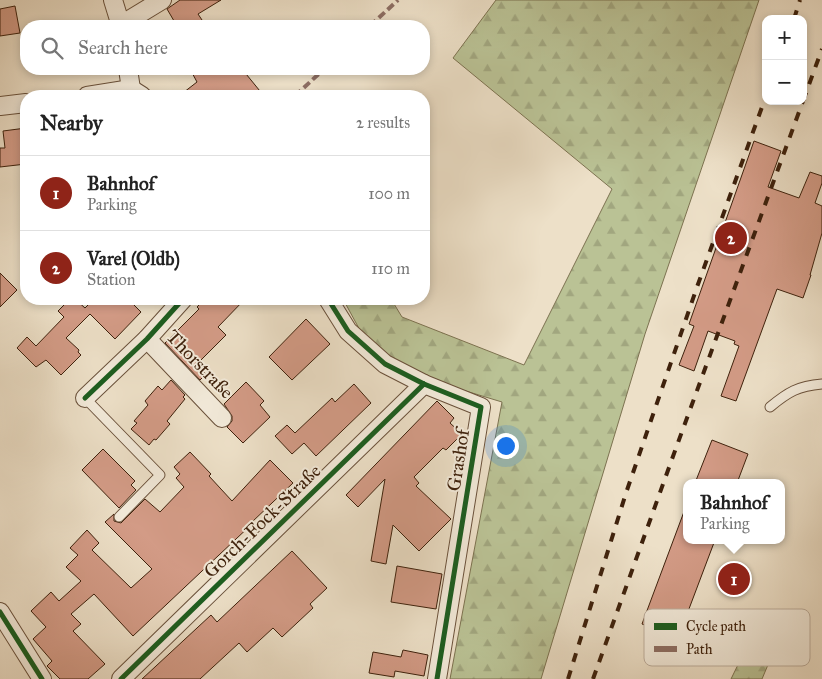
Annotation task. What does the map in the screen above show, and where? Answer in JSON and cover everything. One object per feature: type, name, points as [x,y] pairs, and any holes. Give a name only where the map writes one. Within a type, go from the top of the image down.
[{"type":"street","points":[[114,0],[119,20]]},
{"type":"street","points":[[130,20],[162,0]]},
{"type":"street","points":[[130,75],[135,90]]},
{"type":"street","points":[[0,106],[20,104]]},
{"type":"street","name":"Thorstraße","points":[[85,398],[146,339],[177,305]]},
{"type":"street","name":"Grashof","points":[[332,305],[348,331],[385,364],[424,384],[481,407],[438,679]]},
{"type":"street","name":"Thorstraße","points":[[146,339],[222,418]]},
{"type":"street","name":"Gorch-Fock-Straße","points":[[121,679],[424,384]]},
{"type":"street","points":[[0,612],[42,679]]},
{"type":"lane","points":[[770,407],[787,393],[806,385],[822,384]]},
{"type":"lane","points":[[85,398],[160,475],[119,517]]},
{"type":"green space","points":[[496,0],[759,0],[645,334],[541,679],[450,679],[502,402],[426,379],[368,345],[346,305],[395,305],[402,317],[524,365],[612,189],[453,58]]},
{"type":"green space","points":[[737,666],[767,666],[762,679],[731,679]]},
{"type":"building","points":[[180,0],[221,0],[198,14],[202,20],[173,20],[167,9]]},
{"type":"building","points":[[15,6],[20,33],[0,36],[0,9]]},
{"type":"building","points":[[193,75],[247,75],[259,90],[187,90],[197,82]]},
{"type":"building","points":[[20,129],[20,165],[0,167],[0,148],[5,148],[3,131]]},
{"type":"building","points":[[754,141],[781,151],[768,187],[799,198],[810,172],[822,176],[822,183],[815,203],[822,206],[822,233],[803,298],[777,289],[736,401],[721,396],[739,346],[734,344],[735,341],[708,331],[694,371],[679,365],[694,326],[689,324]]},
{"type":"building","points":[[0,273],[17,290],[0,307]]},
{"type":"building","points":[[64,305],[82,305],[85,308],[88,305],[134,305],[141,312],[115,339],[90,314],[66,338],[79,350],[78,352],[81,355],[61,375],[46,360],[36,367],[17,348],[27,337],[36,346],[64,317],[58,311]]},
{"type":"building","points":[[199,305],[239,305],[218,327],[226,335],[196,365],[206,374],[200,380],[165,343],[199,309],[197,307]]},
{"type":"building","points":[[306,319],[330,344],[292,380],[269,357]]},
{"type":"building","points":[[171,380],[185,395],[183,397],[185,399],[167,421],[170,424],[149,445],[131,429],[137,423],[134,421],[148,405],[145,401],[158,386],[162,390]]},
{"type":"building","points":[[246,382],[264,401],[260,405],[270,417],[243,443],[227,427],[232,421],[232,416],[224,404]]},
{"type":"building","points":[[354,384],[371,403],[316,456],[304,443],[292,454],[275,436],[287,425],[295,433],[332,398],[335,402]]},
{"type":"building","points":[[437,401],[454,418],[450,423],[462,434],[446,450],[443,448],[414,477],[419,483],[416,486],[451,519],[419,551],[393,525],[386,564],[371,561],[385,479],[358,507],[346,495]]},
{"type":"building","points":[[712,440],[748,454],[739,479],[697,479]]},
{"type":"building","points":[[103,449],[135,481],[131,485],[136,490],[119,508],[82,470]]},
{"type":"building","points":[[190,452],[211,474],[209,476],[232,501],[270,460],[293,483],[133,636],[94,594],[71,614],[81,624],[73,631],[105,664],[88,679],[60,679],[47,666],[52,661],[33,639],[46,627],[31,611],[51,592],[59,601],[81,581],[66,567],[78,555],[70,548],[87,530],[99,543],[92,550],[131,588],[152,569],[105,522],[114,514],[114,521],[121,523],[145,499],[160,512],[184,487],[176,478],[180,474],[174,467]]},
{"type":"building","points":[[683,514],[683,544],[713,544],[689,609],[648,609]]},
{"type":"building","points":[[292,551],[327,588],[310,604],[313,608],[282,637],[273,628],[247,652],[239,643],[200,679],[142,679],[211,615],[217,622]]},
{"type":"building","points":[[397,566],[442,574],[436,609],[391,602]]},
{"type":"building","points":[[403,650],[428,655],[424,676],[395,671],[394,677],[369,673],[373,652],[401,657]]},
{"type":"railway","points":[[795,15],[800,0]]},
{"type":"railway","points":[[807,90],[822,49]]},
{"type":"railway","points":[[568,679],[626,493],[697,287],[763,105]]},
{"type":"railway","points":[[593,679],[802,105]]},
{"type":"marked path","points":[[376,20],[398,0]]},
{"type":"marked path","points":[[301,90],[318,75]]},
{"type":"cycle path","points":[[85,398],[147,339],[178,305]]},
{"type":"cycle path","points":[[332,305],[348,331],[385,364],[424,384],[481,407],[437,679]]},
{"type":"cycle path","points":[[121,679],[424,384]]},
{"type":"cycle path","points":[[0,612],[42,679]]},
{"type":"place","name":"Varel (Oldb)","points":[[731,238]]},
{"type":"place","name":"Bahnhof","points":[[734,579]]}]
